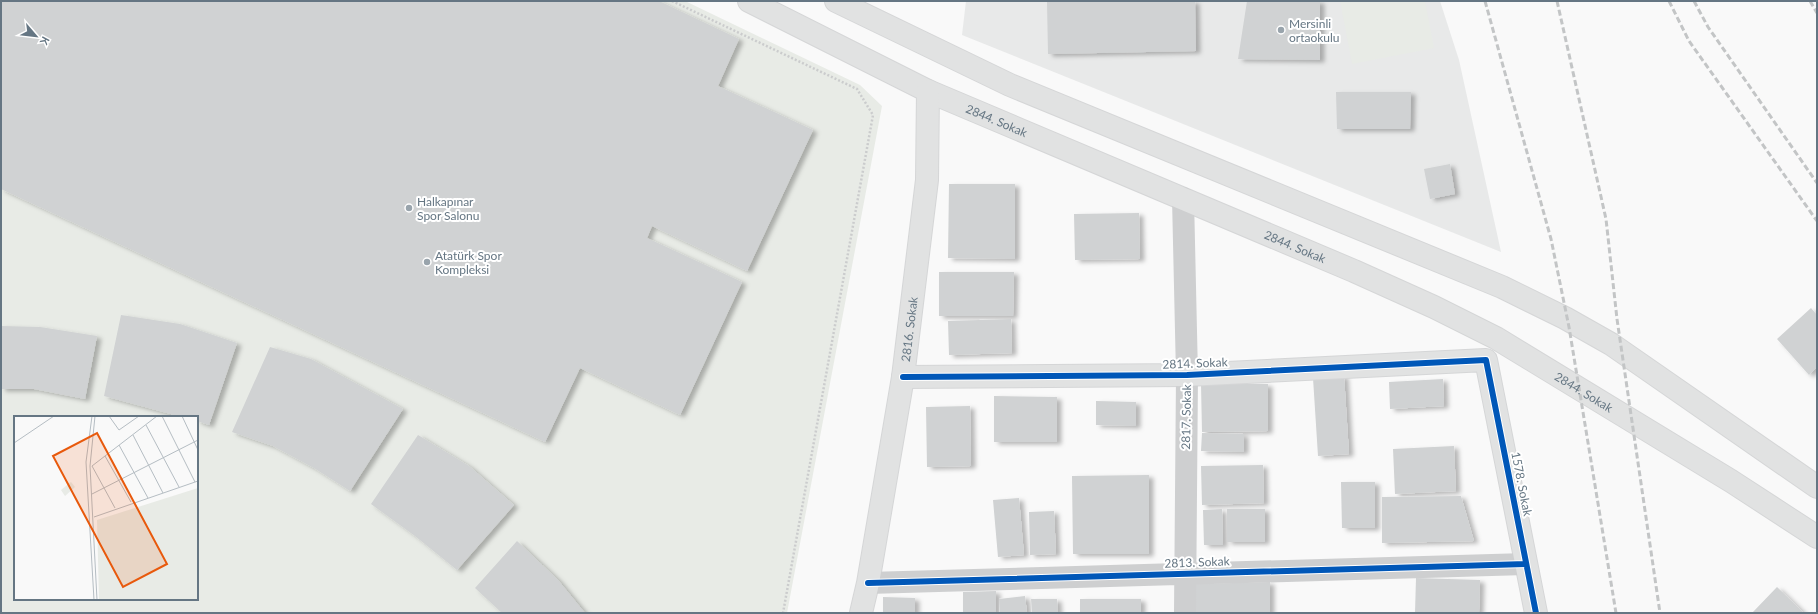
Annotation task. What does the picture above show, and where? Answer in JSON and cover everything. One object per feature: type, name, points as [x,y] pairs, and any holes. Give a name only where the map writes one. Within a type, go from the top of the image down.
[{"type":"main road","name":"2844. Sokak","points":[[749,1],[928,91],[1183,198],[1421,301],[1496,338],[1731,481],[1817,537]]},
{"type":"main road","points":[[836,1],[1010,85],[1502,287],[1566,318],[1611,344],[1817,487]]},
{"type":"main road","name":"2816. Sokak","points":[[861,613],[868,583],[903,377],[927,180],[928,91]]},
{"type":"main road","name":"2814. Sokak","points":[[903,377],[1187,374],[1486,360]]},
{"type":"main road","name":"1578. Sokak","points":[[1486,360],[1536,613]]},
{"type":"street","name":"2817. Sokak","points":[[1183,198],[1187,374],[1184,613]]},
{"type":"street","name":"2813. Sokak","points":[[868,583],[1526,564]]},
{"type":"path","points":[[672,1],[857,89],[873,115],[783,613]]},
{"type":"shaded area","name":"Atatürk Spor Kompleksi","points":[[1,1],[685,1],[860,85],[882,106],[787,613],[1,613]]},
{"type":"shaded area","points":[[966,1],[1440,1],[1459,60],[1501,252],[962,35]]},
{"type":"shaded area","points":[[1340,1],[1425,1],[1434,48],[1352,64]]},
{"type":"building","name":"Halkapınar Spor Salonu","points":[[1,1],[659,1],[739,39],[718,86],[813,130],[747,271],[652,226],[647,238],[742,282],[680,415],[580,368],[545,442],[1,189]]},
{"type":"building","points":[[1047,1],[1195,1],[1196,51],[1048,54]]},
{"type":"building","name":"Mersinli ortaokulu","points":[[1247,1],[1320,1],[1320,60],[1238,59]]},
{"type":"building","points":[[1336,92],[1411,92],[1410,129],[1337,129]]},
{"type":"building","points":[[1450,164],[1455,194],[1430,199],[1424,169]]},
{"type":"building","points":[[949,184],[1015,184],[1015,259],[948,258]]},
{"type":"building","points":[[1139,213],[1140,259],[1075,260],[1074,214]]},
{"type":"building","points":[[939,272],[1014,272],[1013,316],[939,316]]},
{"type":"building","points":[[1811,308],[1817,315],[1817,367],[1809,375],[1777,339]]},
{"type":"building","points":[[121,315],[180,324],[237,343],[209,425],[198,421],[198,416],[178,416],[104,396]]},
{"type":"building","points":[[1011,319],[1012,353],[949,355],[948,321]]},
{"type":"building","points":[[1,326],[40,327],[97,336],[85,399],[34,389],[1,389]]},
{"type":"building","points":[[270,347],[311,359],[403,409],[350,491],[314,468],[273,446],[232,432]]},
{"type":"building","points":[[1344,375],[1349,454],[1318,456],[1313,378]]},
{"type":"building","points":[[1443,379],[1444,406],[1390,409],[1389,382]]},
{"type":"building","points":[[1201,384],[1268,384],[1268,431],[1202,432]]},
{"type":"building","points":[[994,396],[1057,397],[1057,442],[994,442]]},
{"type":"building","points":[[1096,401],[1136,402],[1136,426],[1096,425]]},
{"type":"building","points":[[970,406],[971,466],[927,467],[926,407]]},
{"type":"building","points":[[1202,433],[1244,434],[1244,452],[1201,451]]},
{"type":"building","points":[[418,435],[469,466],[514,505],[457,570],[415,536],[371,504]]},
{"type":"building","points":[[1454,446],[1456,491],[1395,494],[1393,449]]},
{"type":"building","points":[[1263,465],[1264,503],[1202,505],[1201,466]]},
{"type":"building","points":[[1149,475],[1149,554],[1073,554],[1072,476]]},
{"type":"building","points":[[1341,482],[1375,482],[1375,528],[1342,528]]},
{"type":"building","points":[[1461,496],[1474,541],[1382,543],[1382,497]]},
{"type":"building","points":[[1019,498],[1024,555],[998,557],[993,500]]},
{"type":"building","points":[[1222,509],[1223,545],[1204,545],[1203,510]]},
{"type":"building","points":[[1227,509],[1265,509],[1265,542],[1227,542]]},
{"type":"building","points":[[1054,511],[1056,554],[1030,555],[1029,512]]},
{"type":"building","points":[[517,541],[558,580],[585,613],[502,613],[475,588]]},
{"type":"building","points":[[1416,578],[1480,580],[1479,613],[1415,613]]},
{"type":"building","points":[[1270,582],[1270,613],[1196,613],[1196,584]]},
{"type":"building","points":[[1777,587],[1804,613],[1752,613]]},
{"type":"building","points":[[996,591],[996,613],[963,613],[963,592]]},
{"type":"building","points":[[1025,596],[1027,613],[1000,613],[999,599]]},
{"type":"building","points":[[883,597],[915,598],[915,613],[883,613]]},
{"type":"building","points":[[1031,599],[1057,599],[1058,613],[1032,613]]},
{"type":"building","points":[[1080,599],[1141,599],[1141,613],[1080,613]]},
{"type":"railway","points":[[1485,1],[1551,239],[1569,327],[1616,613]]},
{"type":"railway","points":[[1557,1],[1606,219],[1617,319],[1660,613]]},
{"type":"railway","points":[[1669,1],[1689,41],[1817,221]]},
{"type":"railway","points":[[1694,1],[1708,27],[1817,183]]},
{"type":"railway","points":[[1810,1],[1817,13]]},
{"type":"cycle path","points":[[903,377],[1187,375],[1486,360],[1536,613]]},
{"type":"cycle path","points":[[868,583],[1526,564]]},
{"type":"place","name":"Mersinli ortaokulu","points":[[1281,30]]},
{"type":"place","name":"Halkapınar Spor Salonu","points":[[409,208]]},
{"type":"place","name":"Atatürk Spor Kompleksi","points":[[427,262]]}]
